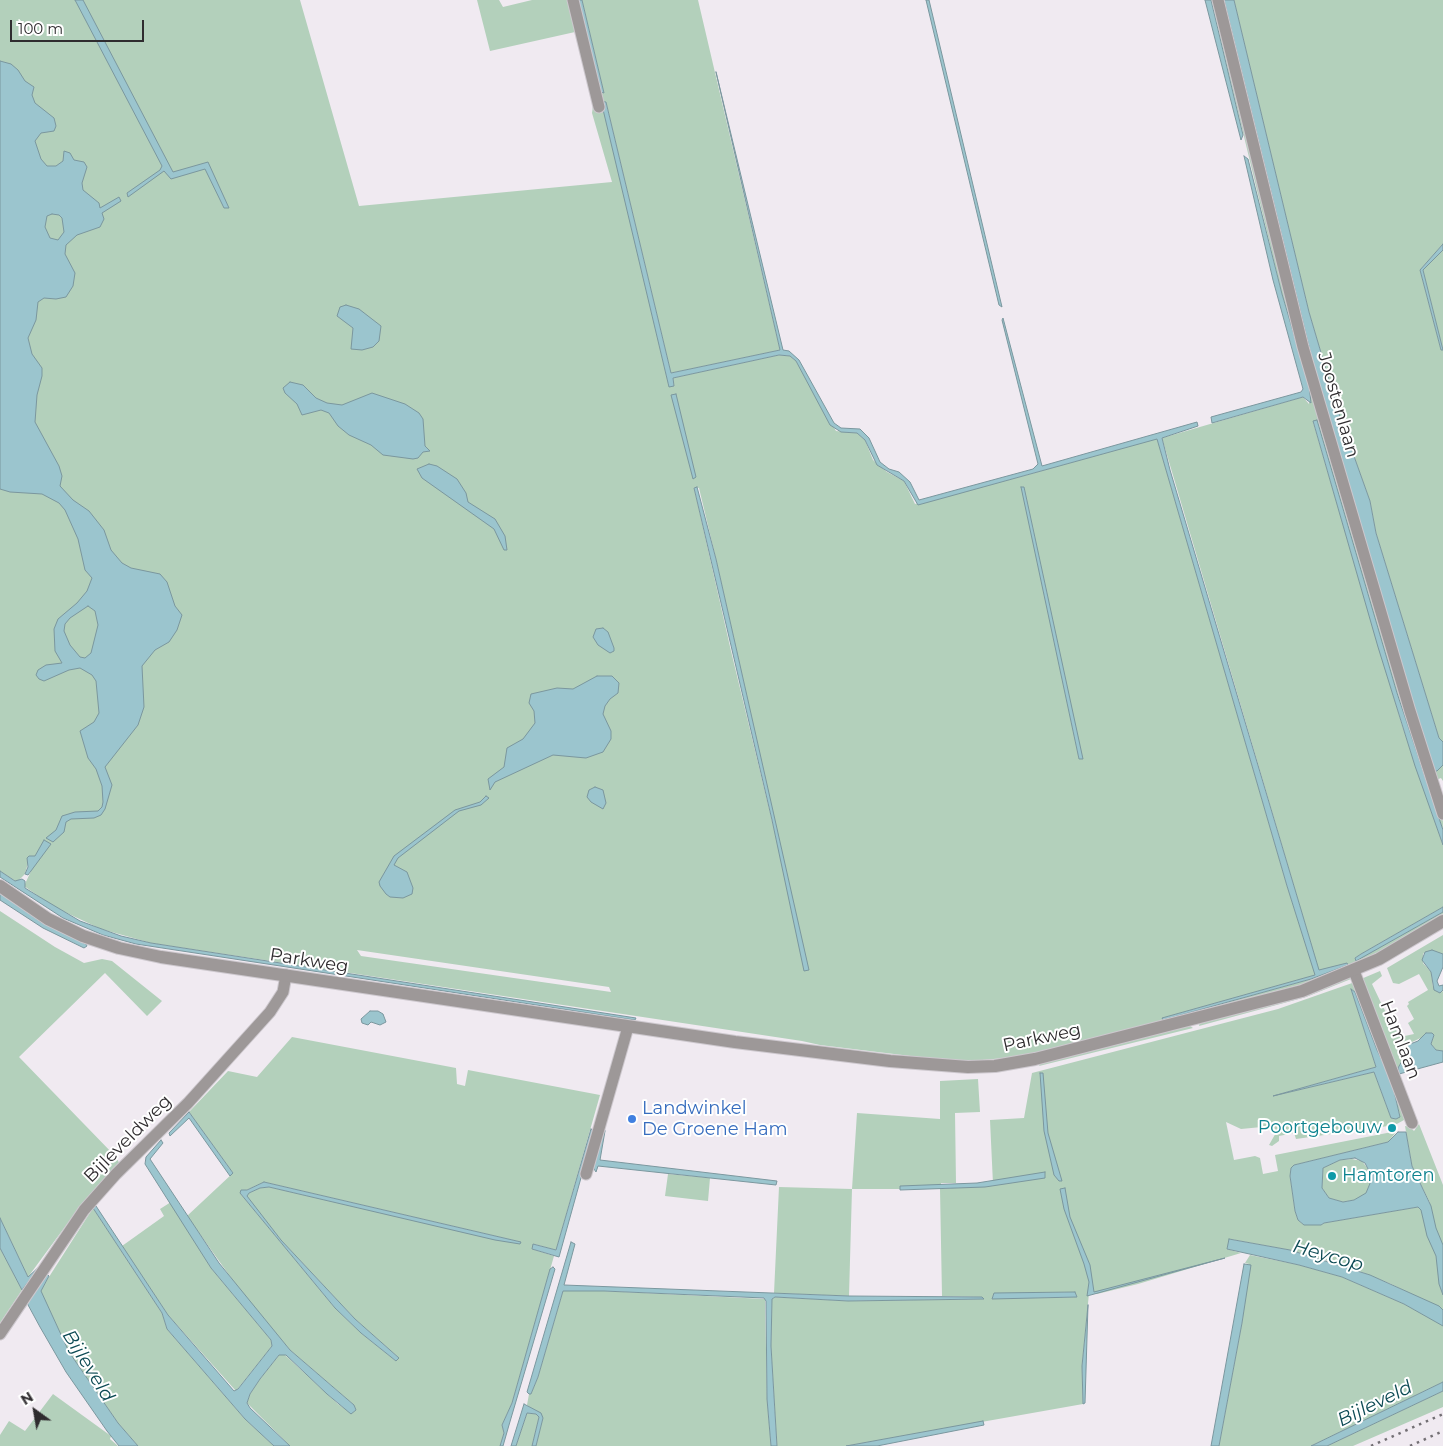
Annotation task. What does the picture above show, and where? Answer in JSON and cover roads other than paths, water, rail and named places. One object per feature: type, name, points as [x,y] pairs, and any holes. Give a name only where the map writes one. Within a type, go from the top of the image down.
[{"type":"street","points":[[573,0],[599,107]]},
{"type":"street","name":"Joostenlaan","points":[[1218,0],[1303,347],[1410,711],[1443,814]]},
{"type":"street","name":"Parkweg","points":[[0,886],[48,919],[83,936],[119,948],[161,957],[628,1027],[890,1061],[968,1067],[995,1066],[1035,1059],[1302,991],[1354,971],[1443,921]]},
{"type":"street","name":"Hamlaan","points":[[1354,971],[1412,1123]]},
{"type":"street","name":"Bijleveldweg","points":[[0,1334],[90,1202],[188,1103],[270,1012],[282,992],[286,975]]},
{"type":"street","points":[[586,1174],[628,1027]]},
{"type":"water","points":[[75,0],[83,0],[173,172],[208,162],[229,208],[224,208],[205,169],[171,179],[164,171],[128,197],[127,193],[160,170],[162,166]]},
{"type":"water","points":[[578,0],[582,0],[604,93],[601,92]]},
{"type":"water","points":[[926,0],[929,0],[1002,307],[999,305]]},
{"type":"water","points":[[1205,0],[1211,0],[1243,135],[1241,140]]},
{"type":"water","points":[[1224,0],[1234,0],[1309,312],[1340,417],[1370,501],[1376,533],[1439,738],[1443,742],[1443,765],[1437,771],[1434,771],[1406,681],[1314,367]]},
{"type":"water","points":[[0,61],[11,64],[18,70],[25,81],[34,87],[32,95],[35,103],[54,118],[56,126],[54,131],[41,133],[35,141],[41,159],[47,166],[56,166],[63,161],[64,151],[70,153],[74,160],[84,162],[87,167],[82,183],[83,190],[99,203],[100,208],[119,197],[121,201],[102,213],[104,219],[100,227],[77,235],[66,245],[65,254],[75,273],[73,286],[66,297],[56,299],[44,298],[38,302],[36,320],[28,338],[32,354],[42,368],[35,422],[59,466],[62,476],[60,486],[73,500],[89,511],[104,530],[111,550],[122,563],[131,568],[160,574],[167,582],[175,606],[182,615],[177,630],[169,642],[155,650],[142,666],[144,707],[138,725],[105,767],[112,785],[105,809],[101,815],[94,818],[71,819],[66,822],[64,832],[53,842],[46,838],[56,830],[62,816],[75,812],[98,811],[102,807],[103,802],[102,786],[96,769],[88,758],[80,731],[94,722],[99,713],[96,681],[92,675],[80,668],[69,670],[44,681],[36,675],[38,670],[46,665],[62,663],[55,651],[54,629],[58,619],[77,603],[87,591],[92,578],[85,570],[78,539],[65,510],[59,503],[42,494],[10,492],[0,489]],"holes":[[[52,214],[59,215],[62,218],[64,232],[58,240],[50,238],[45,227],[47,216]],[[88,606],[95,611],[98,625],[91,653],[85,658],[80,657],[70,645],[64,631],[65,624],[70,618]]]},
{"type":"water","points":[[716,72],[783,350],[789,351],[799,360],[834,423],[841,428],[860,429],[869,438],[880,462],[889,469],[899,472],[910,482],[919,500],[1033,469],[1038,464],[1003,318],[1042,466],[1197,422],[1198,426],[1162,438],[1170,470],[1319,970],[1347,963],[1348,965],[1311,979],[1163,1020],[1162,1018],[1315,975],[1287,886],[1157,439],[918,505],[904,481],[877,465],[865,440],[857,433],[841,432],[830,425],[796,361],[790,356],[779,355],[673,378],[674,386],[669,387],[601,101],[606,102],[671,373],[780,350]]},
{"type":"water","points":[[1244,156],[1248,159],[1282,294],[1309,385],[1311,403],[1303,397],[1212,423],[1211,417],[1301,392],[1303,389],[1273,280]]},
{"type":"water","points":[[1443,244],[1443,250],[1423,270],[1443,350],[1441,350],[1420,270]]},
{"type":"water","points":[[346,305],[359,309],[381,326],[379,341],[373,347],[362,350],[351,349],[353,328],[337,316],[340,307]]},
{"type":"water","points":[[290,382],[303,385],[316,398],[327,403],[342,405],[372,393],[405,404],[419,413],[423,419],[425,446],[430,451],[423,452],[418,458],[413,459],[383,455],[371,445],[349,435],[338,426],[329,413],[321,410],[302,415],[297,404],[285,393],[283,388]]},
{"type":"water","points":[[676,394],[696,477],[693,479],[671,395]]},
{"type":"water","points":[[1317,420],[1397,693],[1443,830],[1443,845],[1415,766],[1378,647],[1313,421]]},
{"type":"water","points":[[429,464],[437,466],[457,479],[466,493],[468,502],[495,519],[505,536],[507,550],[504,550],[494,529],[422,478],[417,469]]},
{"type":"water","points":[[697,487],[716,559],[809,970],[804,971],[772,820],[694,488]]},
{"type":"water","points":[[1021,487],[1024,487],[1083,759],[1079,759]]},
{"type":"water","points":[[603,628],[608,632],[614,648],[614,651],[610,653],[598,645],[593,637],[596,629]]},
{"type":"water","points":[[597,676],[612,676],[619,683],[618,693],[605,706],[603,714],[611,731],[611,739],[603,752],[586,758],[553,755],[495,782],[490,790],[488,779],[504,767],[507,748],[523,739],[535,723],[534,711],[529,703],[531,694],[557,688],[573,689]]},
{"type":"water","points":[[595,787],[603,790],[606,803],[603,809],[591,802],[587,797],[589,790]]},
{"type":"water","points":[[486,796],[489,798],[481,805],[459,811],[398,858],[394,865],[407,872],[413,888],[412,894],[403,898],[390,897],[386,894],[379,882],[394,856],[455,810],[480,802]]},
{"type":"water","points":[[44,840],[51,844],[28,875],[25,874],[28,867],[27,858],[35,856]]},
{"type":"water","points":[[0,871],[15,881],[22,879],[25,881],[25,888],[80,921],[121,936],[151,943],[636,1018],[635,1020],[628,1019],[136,944],[103,935],[63,918],[0,877]]},
{"type":"water","points":[[0,893],[41,922],[87,946],[84,948],[43,928],[0,900]]},
{"type":"water","points":[[1443,907],[1443,912],[1356,961],[1355,958],[1361,954]]},
{"type":"water","points":[[1432,950],[1443,954],[1443,967],[1437,981],[1439,986],[1443,985],[1443,990],[1440,993],[1434,990],[1431,972],[1422,960],[1425,952]]},
{"type":"water","points":[[1351,989],[1355,992],[1377,1050],[1391,1078],[1400,1117],[1396,1119],[1391,1118],[1374,1072],[1273,1096],[1376,1067]]},
{"type":"water","points":[[370,1011],[378,1011],[383,1014],[386,1022],[380,1025],[371,1022],[368,1025],[362,1023],[361,1019]]},
{"type":"water","points":[[1426,1033],[1434,1035],[1431,1044],[1436,1050],[1443,1051],[1443,1062],[1399,1074],[1398,1068],[1403,1059],[1405,1046],[1418,1041]]},
{"type":"water","points":[[1040,1073],[1043,1073],[1048,1133],[1062,1181],[1059,1181],[1054,1175],[1044,1131]]},
{"type":"water","points":[[189,1112],[233,1173],[230,1176],[189,1118],[170,1136],[169,1133]]},
{"type":"water","points":[[591,1129],[594,1131],[559,1257],[532,1249],[533,1244],[556,1250]]},
{"type":"water","points":[[605,1131],[600,1160],[777,1181],[776,1185],[598,1166],[596,1172],[592,1166],[602,1132]]},
{"type":"water","points":[[1398,1132],[1406,1132],[1412,1166],[1431,1206],[1436,1228],[1443,1245],[1443,1295],[1439,1284],[1436,1256],[1427,1236],[1421,1210],[1418,1207],[1321,1225],[1304,1225],[1298,1220],[1290,1176],[1291,1168],[1294,1165],[1388,1142]],"holes":[[[1355,1158],[1365,1163],[1371,1181],[1366,1193],[1354,1200],[1343,1202],[1329,1198],[1322,1188],[1323,1168],[1340,1160]]]},
{"type":"water","points":[[161,1140],[163,1143],[150,1159],[219,1263],[290,1350],[354,1405],[356,1410],[351,1414],[286,1355],[279,1355],[250,1394],[247,1403],[290,1446],[274,1446],[245,1419],[167,1329],[162,1313],[93,1208],[96,1206],[168,1315],[234,1391],[238,1389],[272,1346],[271,1340],[211,1268],[145,1164],[146,1157]]},
{"type":"water","points":[[1045,1172],[1045,1178],[985,1187],[900,1190],[900,1186],[977,1183]]},
{"type":"water","points":[[264,1182],[521,1242],[520,1244],[495,1240],[269,1187],[260,1188],[249,1193],[247,1196],[281,1240],[355,1319],[399,1358],[396,1361],[361,1333],[335,1308],[240,1193],[241,1190],[247,1190]]},
{"type":"water","points":[[1065,1188],[1070,1217],[1090,1265],[1094,1292],[1225,1258],[1087,1296],[1089,1282],[1064,1209],[1060,1189]]},
{"type":"water","points":[[0,1218],[28,1277],[41,1265],[22,1290],[0,1248]]},
{"type":"water","points":[[1229,1239],[1290,1250],[1370,1275],[1439,1306],[1443,1310],[1443,1326],[1404,1304],[1342,1277],[1227,1249]]},
{"type":"water","points":[[571,1242],[575,1244],[564,1285],[849,1296],[982,1297],[984,1299],[848,1301],[775,1297],[772,1299],[771,1346],[777,1446],[771,1446],[767,1399],[766,1301],[764,1298],[563,1291],[538,1377],[531,1394],[527,1392]]},
{"type":"water","points":[[1244,1264],[1251,1265],[1242,1323],[1219,1446],[1211,1446]]},
{"type":"water","points":[[553,1267],[555,1269],[503,1446],[500,1446],[504,1433],[502,1425],[512,1403],[550,1269]]},
{"type":"water","points":[[47,1274],[49,1276],[41,1291],[69,1352],[118,1423],[138,1446],[119,1446],[107,1431],[66,1372],[27,1303]]},
{"type":"water","points":[[1075,1292],[1077,1297],[992,1299],[994,1293]]},
{"type":"water","points":[[1088,1305],[1085,1403],[1083,1404],[1082,1366]]},
{"type":"water","points":[[1443,1382],[1443,1391],[1327,1446],[1311,1446]]},
{"type":"water","points":[[524,1404],[541,1413],[543,1418],[536,1446],[532,1446],[539,1417],[536,1414],[527,1413],[516,1446],[511,1446]]},
{"type":"water","points":[[983,1421],[984,1425],[877,1446],[846,1446]]},
{"type":"railway","points":[[1371,1446],[1443,1414]]},
{"type":"railway","points":[[1410,1446],[1443,1431]]},
{"type":"place","name":"Landwinkel De Groene Ham","points":[[632,1119]]},
{"type":"place","name":"Poortgebouw","points":[[1392,1128]]},
{"type":"place","name":"Hamtoren","points":[[1332,1176]]},
{"type":"water label","name":"Heycop","points":[[1328,1256]]},
{"type":"water label","name":"Bijleveld","points":[[88,1366]]},
{"type":"water label","name":"Bijleveld","points":[[1375,1404]]}]
